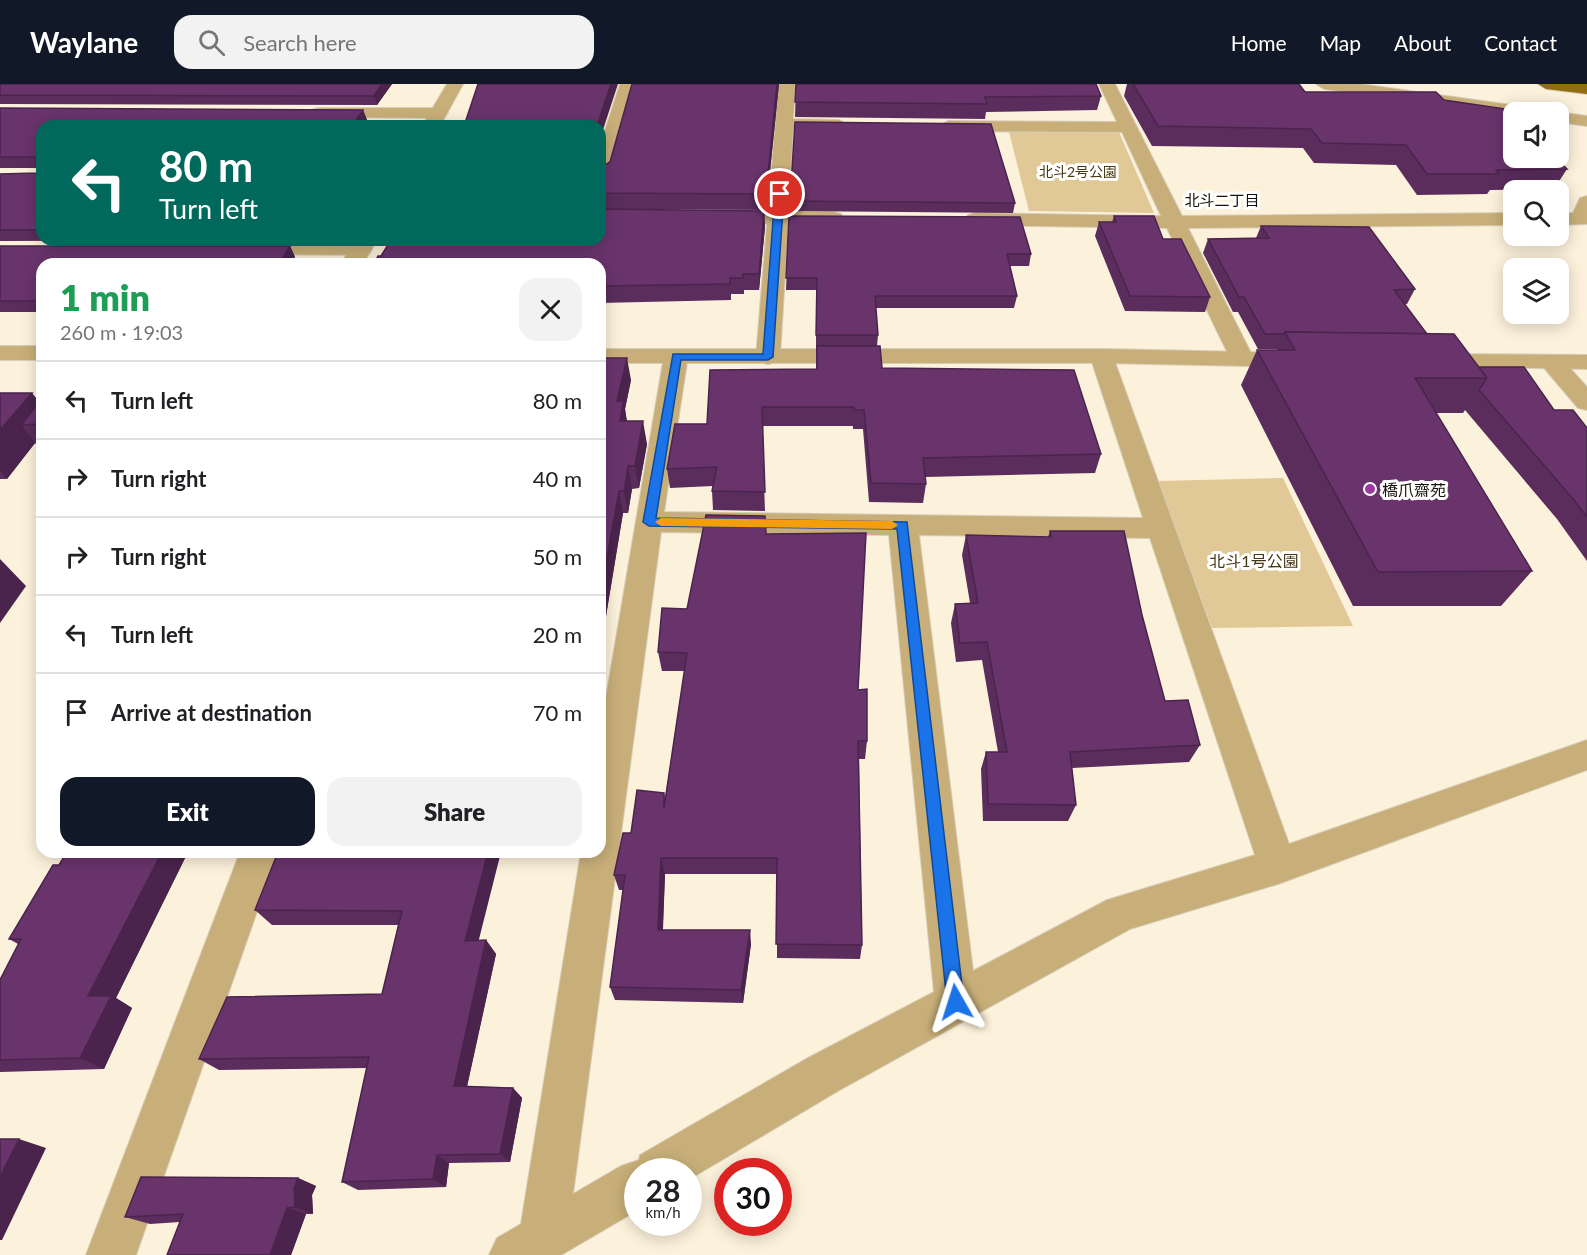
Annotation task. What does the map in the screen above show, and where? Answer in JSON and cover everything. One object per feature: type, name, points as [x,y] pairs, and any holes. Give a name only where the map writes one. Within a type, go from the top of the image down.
[{"type":"highway","points":[[1546,84],[1587,90]]},
{"type":"street","points":[[298,112],[435,120],[455,84]]},
{"type":"street","points":[[606,157],[628,84]]},
{"type":"street","points":[[768,357],[786,84]]},
{"type":"street","points":[[1107,84],[1242,359]]},
{"type":"street","points":[[1324,84],[1503,109]]},
{"type":"street","points":[[1569,119],[1587,121]]},
{"type":"street","points":[[784,124],[855,125]]},
{"type":"street","points":[[926,126],[1128,127]]},
{"type":"street","points":[[1569,219],[1581,219],[1587,202]]},
{"type":"street","points":[[695,217],[848,218]]},
{"type":"street","points":[[953,219],[1175,222],[1503,219]]},
{"type":"street","points":[[221,249],[360,251]]},
{"type":"street","points":[[0,353],[36,353]]},
{"type":"street","points":[[606,356],[1102,356],[1326,360]]},
{"type":"street","points":[[1102,356],[1278,866]]},
{"type":"street","points":[[606,772],[610,718],[649,522],[676,357]]},
{"type":"street","points":[[1409,361],[1587,362]]},
{"type":"street","points":[[1551,362],[1587,402]]},
{"type":"street","points":[[649,522],[1161,528]]},
{"type":"street","points":[[903,525],[956,1002]]},
{"type":"street","points":[[681,1158],[822,1075],[1121,913],[1278,866],[1587,755]]},
{"type":"street","points":[[111,1255],[258,858]]},
{"type":"street","points":[[529,1246],[599,858]]},
{"type":"street","points":[[529,1246],[624,1191]]},
{"type":"green space","name":"北斗2号公園","points":[[1009,132],[1119,132],[1154,213],[1029,211]]},
{"type":"green space","name":"北斗1号公園","points":[[1283,478],[1353,626],[1212,628],[1158,481]]},
{"type":"building","points":[[0,84],[382,84],[374,96],[0,95]]},
{"type":"building","points":[[478,84],[611,84],[599,120],[466,120]]},
{"type":"building","points":[[632,84],[777,84],[766,194],[606,193],[606,164],[610,162]]},
{"type":"building","points":[[796,84],[1096,84],[1101,96],[985,97],[987,104],[795,102]]},
{"type":"building","points":[[1133,84],[1299,84],[1305,92],[1436,92],[1444,100],[1503,109],[1503,168],[1567,169],[1496,170],[1499,174],[1427,174],[1406,145],[1322,143],[1311,129],[1158,126]]},
{"type":"building","points":[[0,108],[363,110],[356,120],[36,120],[36,157],[0,157]]},
{"type":"building","points":[[795,122],[991,124],[1015,203],[790,201]]},
{"type":"building","points":[[36,173],[36,230],[0,230],[0,174]]},
{"type":"building","points":[[606,209],[764,211],[759,274],[743,274],[743,278],[730,278],[730,284],[606,286],[606,258],[377,258],[387,246],[606,246]]},
{"type":"building","points":[[789,216],[1020,217],[1031,254],[1007,254],[1017,296],[875,296],[878,335],[816,335],[817,278],[786,278]]},
{"type":"building","points":[[1114,216],[1154,216],[1163,239],[1181,239],[1210,297],[1130,296],[1099,222],[1116,222]]},
{"type":"building","points":[[1261,226],[1369,227],[1415,289],[1394,290],[1427,334],[1285,332],[1284,334],[1265,334],[1244,297],[1239,297],[1208,239],[1269,238]]},
{"type":"building","points":[[0,246],[290,246],[283,258],[36,258],[36,301],[0,301]]},
{"type":"building","points":[[1285,332],[1454,334],[1487,378],[1415,378],[1532,571],[1378,572],[1257,350],[1295,350]]},
{"type":"building","points":[[817,346],[880,346],[882,368],[1074,370],[1101,454],[923,458],[926,484],[871,483],[864,410],[854,410],[854,407],[762,407],[765,492],[712,491],[717,467],[667,469],[675,424],[707,424],[710,370],[817,369]]},
{"type":"building","points":[[606,358],[627,358],[617,401],[623,401],[620,421],[643,421],[635,466],[628,466],[624,491],[619,491],[606,564]]},
{"type":"building","points":[[1479,367],[1524,367],[1554,410],[1573,410],[1587,428],[1587,517],[1479,390],[1487,378]]},
{"type":"building","points":[[0,393],[32,393],[0,430]]},
{"type":"building","points":[[36,406],[36,424],[21,425]]},
{"type":"building","points":[[706,515],[765,516],[766,534],[866,533],[858,690],[867,689],[867,741],[858,741],[862,945],[776,944],[777,858],[661,858],[658,930],[750,930],[741,990],[610,987],[625,875],[614,875],[623,833],[631,833],[637,790],[664,793],[664,808],[687,653],[658,652],[662,608],[687,609]]},
{"type":"building","points":[[1050,531],[1124,531],[1142,615],[1165,701],[1188,700],[1200,745],[1070,752],[1076,805],[988,804],[986,752],[1007,752],[987,642],[960,643],[955,604],[978,603],[966,535],[1051,537]]},
{"type":"building","points":[[63,858],[159,858],[88,996],[111,996],[80,1058],[0,1060],[0,980],[21,939],[9,939],[53,865],[59,865]]},
{"type":"building","points":[[276,858],[486,858],[465,941],[486,940],[454,1086],[513,1088],[500,1154],[437,1155],[433,1179],[342,1182],[369,1057],[199,1059],[227,997],[382,994],[402,911],[255,910]]},
{"type":"building","points":[[0,1139],[19,1139],[0,1177]]},
{"type":"building","points":[[141,1177],[298,1178],[294,1188],[295,1207],[287,1208],[270,1255],[167,1255],[183,1214],[125,1217]]},
{"type":"slow traffic","points":[[661,522],[892,525]]},
{"type":"place","name":"橋爪齋苑","points":[[1370,489]]},
{"type":"district","name":"北斗二丁目","points":[[1222,200]]},
{"type":"route","points":[[780,194],[768,357],[676,357],[649,522],[903,525],[956,1002]]}]
